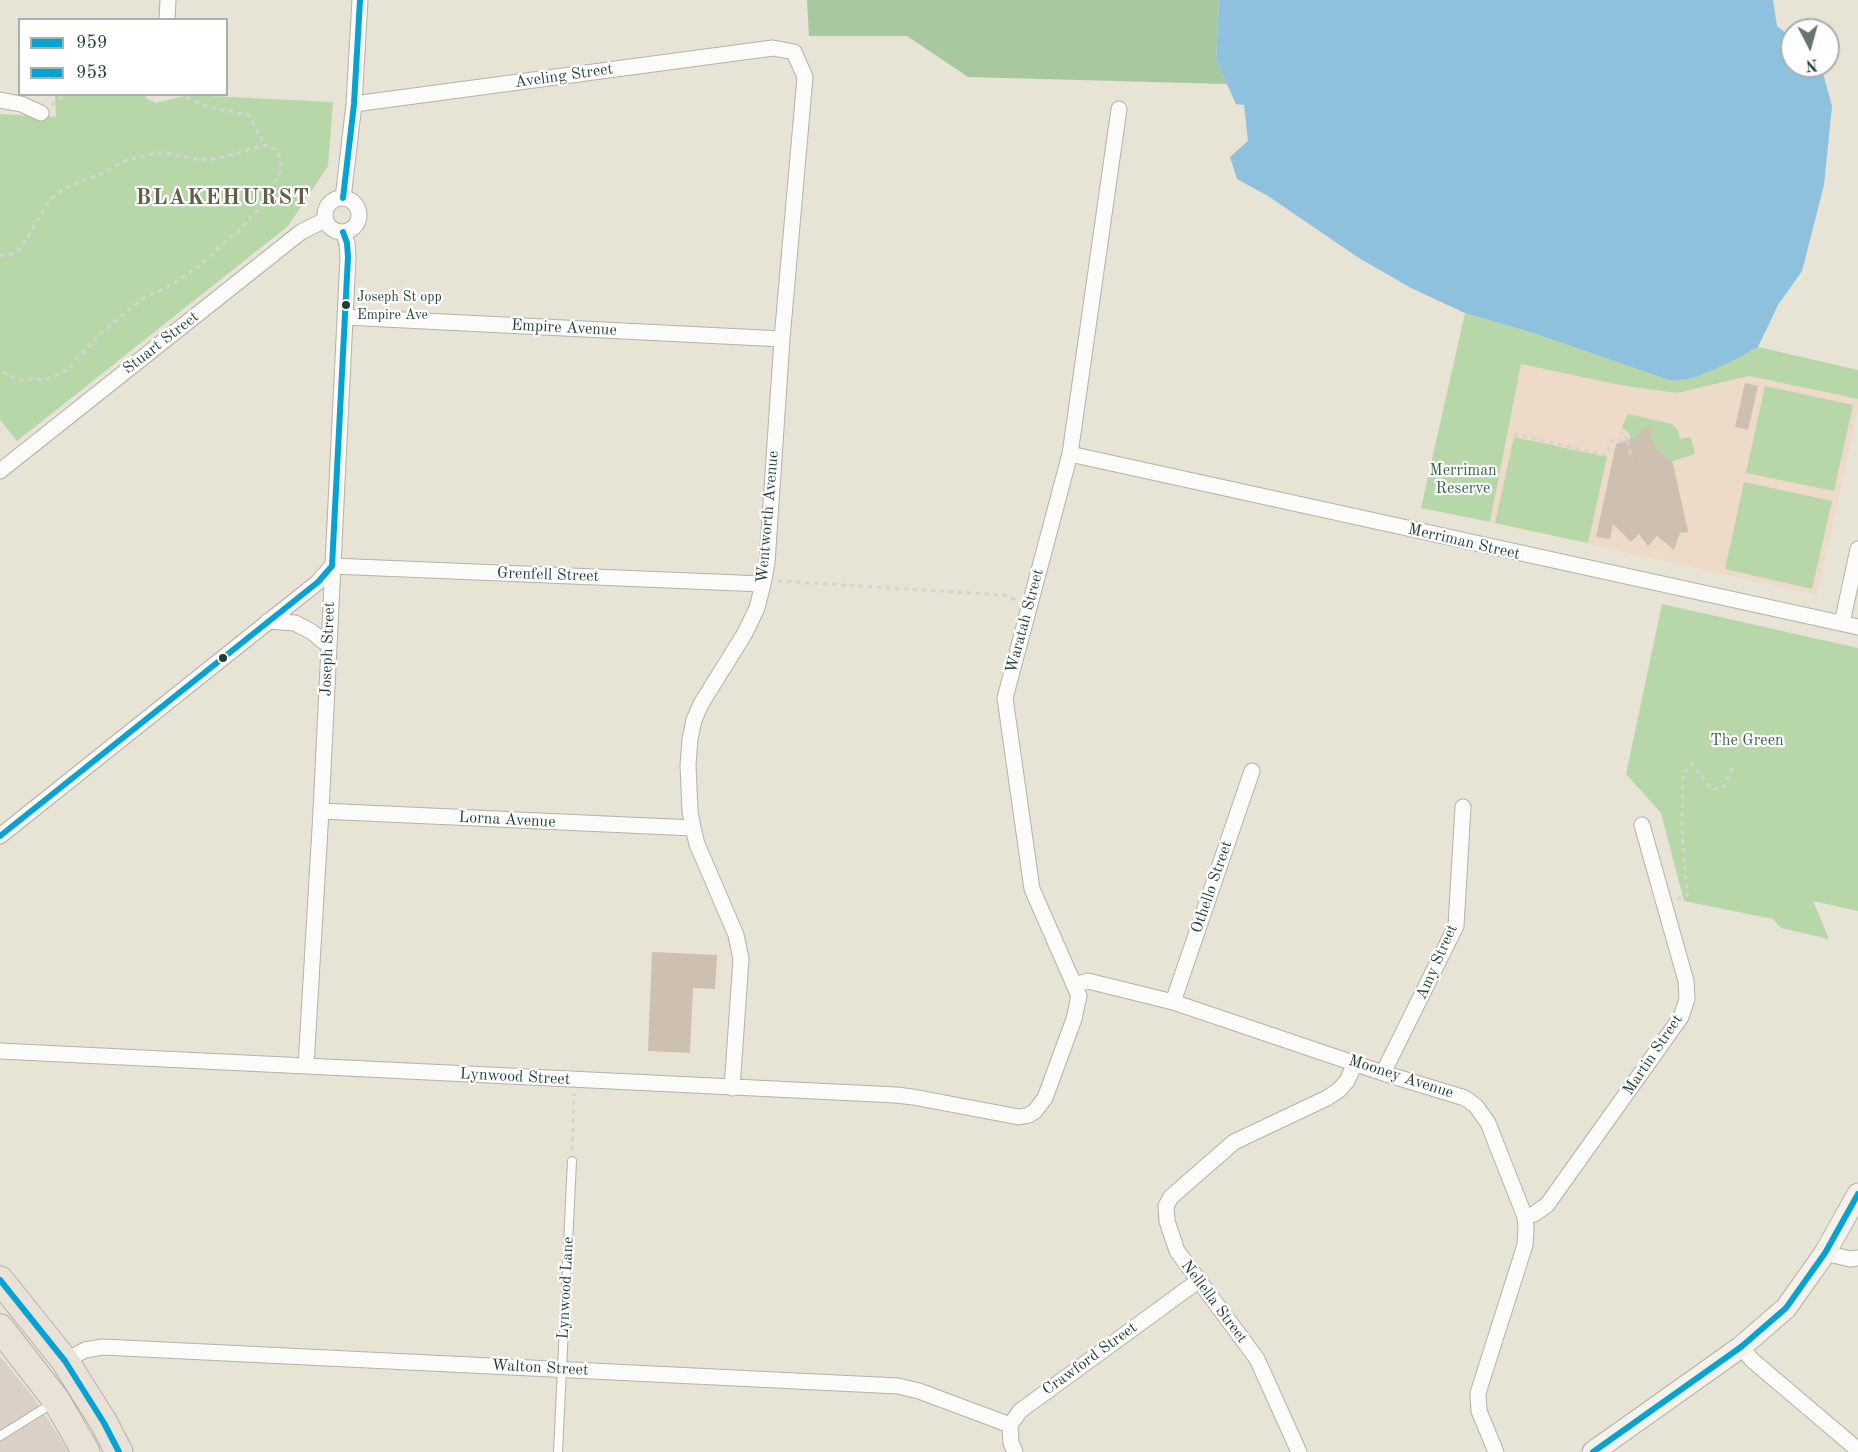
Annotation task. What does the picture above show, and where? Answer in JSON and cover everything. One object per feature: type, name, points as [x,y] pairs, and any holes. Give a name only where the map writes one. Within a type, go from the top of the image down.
[{"type":"highway","points":[[0,1280],[65,1361],[104,1423],[119,1452]]},
{"type":"highway","points":[[0,1328],[56,1400],[86,1452]]},
{"type":"street","points":[[167,18],[168,0]]},
{"type":"street","points":[[343,198],[354,104],[360,0]]},
{"type":"street","name":"Aveling Street","points":[[354,104],[773,48]]},
{"type":"street","name":"Wentworth Avenue","points":[[732,1088],[741,959],[736,935],[697,844],[690,811],[688,765],[694,720],[757,608],[766,563],[782,339],[805,77],[794,52],[773,48]]},
{"type":"street","points":[[0,100],[21,104],[41,113]]},
{"type":"street","name":"Waratah Street","points":[[1029,1115],[1040,1106],[1045,1098],[1074,1019],[1079,996],[1032,889],[1005,704],[1006,692],[1070,454],[1119,109]]},
{"type":"street","points":[[343,198],[353,202],[358,212],[353,228],[343,232],[332,229],[325,220],[328,204],[343,198]]},
{"type":"street","name":"Stuart Street","points":[[0,471],[301,232],[325,220]]},
{"type":"street","name":"Joseph Street","points":[[306,1066],[321,812],[348,257],[343,232]]},
{"type":"street","name":"Empire Avenue","points":[[345,317],[782,339]]},
{"type":"street","name":"Merriman Street","points":[[1070,454],[1858,627]]},
{"type":"street","points":[[1842,624],[1858,549]]},
{"type":"street","points":[[0,836],[318,582],[332,566]]},
{"type":"street","name":"Grenfell Street","points":[[332,566],[763,584]]},
{"type":"street","points":[[268,621],[296,623],[329,646]]},
{"type":"street","name":"Othello Street","points":[[1173,1002],[1252,771]]},
{"type":"street","name":"Amy Street","points":[[1383,1073],[1455,926],[1463,807]]},
{"type":"street","name":"Lorna Avenue","points":[[321,812],[693,828]]},
{"type":"street","name":"Martin Street","points":[[1525,1217],[1534,1215],[1547,1205],[1681,1017],[1687,999],[1686,981],[1642,825]]},
{"type":"street","name":"Mooney Avenue","points":[[1075,985],[1088,981],[1173,1002],[1383,1073],[1465,1098],[1476,1106],[1488,1123],[1525,1217],[1525,1245],[1478,1393],[1479,1411],[1496,1452]]},
{"type":"street","name":"Lynwood Street","points":[[0,1051],[913,1097],[1013,1116],[1029,1115]]},
{"type":"street","name":"Nellella Street","points":[[1299,1452],[1257,1359],[1177,1251],[1167,1221],[1167,1201],[1234,1142],[1327,1098],[1339,1090],[1347,1081],[1355,1063]]},
{"type":"street","points":[[1593,1452],[1741,1347],[1786,1308],[1826,1253],[1858,1194]]},
{"type":"street","points":[[1826,1253],[1850,1259],[1858,1258]]},
{"type":"street","name":"Crawford Street","points":[[1010,1425],[1020,1411],[1198,1281]]},
{"type":"street","name":"Walton Street","points":[[65,1361],[86,1350],[103,1347],[898,1386],[919,1391],[1010,1425]]},
{"type":"street","points":[[1741,1347],[1752,1360],[1858,1450]]},
{"type":"street","points":[[1010,1425],[1011,1443],[1015,1452]]},
{"type":"lane","name":"Lynwood Lane","points":[[558,1452],[572,1161]]},
{"type":"lane","points":[[0,1436],[56,1400]]},
{"type":"path","points":[[41,113],[64,96]]},
{"type":"path","points":[[0,371],[20,380],[47,379],[67,370],[100,334],[143,298],[168,287],[199,266],[258,210],[280,173],[281,160],[276,150],[265,145],[249,115],[208,107],[183,96]]},
{"type":"path","points":[[0,256],[21,248],[49,201],[65,188],[101,174],[127,160],[161,152],[199,160],[216,159],[265,145]]},
{"type":"path","points":[[1621,432],[1625,434],[1632,459]]},
{"type":"path","points":[[1514,434],[1606,454],[1611,441],[1627,441]]},
{"type":"path","points":[[763,584],[777,581],[993,594],[1004,595],[1029,605]]},
{"type":"path","points":[[1664,902],[1687,896],[1682,829],[1683,774],[1692,764],[1713,790],[1725,786],[1732,766]]},
{"type":"path","points":[[572,1161],[575,1080]]},
{"type":"shaded area","points":[[1521,364],[1625,386],[1677,393],[1749,376],[1858,399],[1858,409],[1817,595],[1490,522]]},
{"type":"shaded area","points":[[0,1356],[33,1397],[69,1452],[0,1452]]},
{"type":"green space","points":[[807,0],[1219,0],[1216,60],[1227,84],[968,77],[907,36],[809,36]]},
{"type":"green space","points":[[55,96],[145,96],[156,103],[184,96],[333,102],[328,166],[288,226],[17,441],[0,420],[0,114],[56,117]]},
{"type":"green space","name":"Merriman Reserve","points":[[1465,313],[1530,332],[1672,381],[1694,378],[1758,347],[1858,370],[1858,399],[1749,376],[1677,393],[1625,386],[1521,364],[1490,522],[1421,508]]},
{"type":"green space","points":[[1765,386],[1853,405],[1834,491],[1746,473]]},
{"type":"green space","points":[[1628,414],[1672,424],[1678,430],[1680,439],[1691,437],[1695,454],[1670,462],[1631,440],[1629,433],[1622,428]]},
{"type":"green space","points":[[1514,437],[1607,457],[1588,543],[1495,523]]},
{"type":"green space","points":[[1744,482],[1832,501],[1812,589],[1725,569]]},
{"type":"green space","name":"The Green","points":[[1662,604],[1858,648],[1858,911],[1813,901],[1829,939],[1781,928],[1773,919],[1684,901],[1661,813],[1626,774]]},
{"type":"water","points":[[1219,0],[1773,0],[1777,26],[1780,28],[1780,78],[1824,78],[1832,106],[1824,185],[1802,271],[1778,305],[1758,347],[1694,378],[1672,381],[1530,332],[1465,313],[1411,288],[1359,258],[1268,196],[1237,179],[1230,157],[1248,141],[1244,105],[1236,104],[1216,60]]},
{"type":"building","points":[[1745,383],[1758,386],[1748,430],[1735,427]]},
{"type":"building","points":[[1651,425],[1651,436],[1656,449],[1673,463],[1688,532],[1680,533],[1674,550],[1657,536],[1648,546],[1639,534],[1631,542],[1613,524],[1610,539],[1596,537],[1616,444],[1637,437],[1636,435]]},
{"type":"building","points":[[652,952],[717,955],[715,989],[693,988],[690,1053],[648,1051]]},
{"type":"transit line","name":"959","points":[[343,198],[354,104],[360,0]]},
{"type":"transit line","name":"959","points":[[0,836],[318,582],[332,566],[348,257],[343,232]]},
{"type":"transit line","name":"953","points":[[1593,1452],[1741,1347],[1786,1308],[1825,1253],[1858,1194]]},
{"type":"transit line","name":"959","points":[[0,1280],[65,1361],[104,1423],[119,1452]]},
{"type":"place","name":"Joseph St opp Empire Ave","points":[[346,305]]},
{"type":"district","name":"BLAKEHURST","points":[[223,198]]}]
